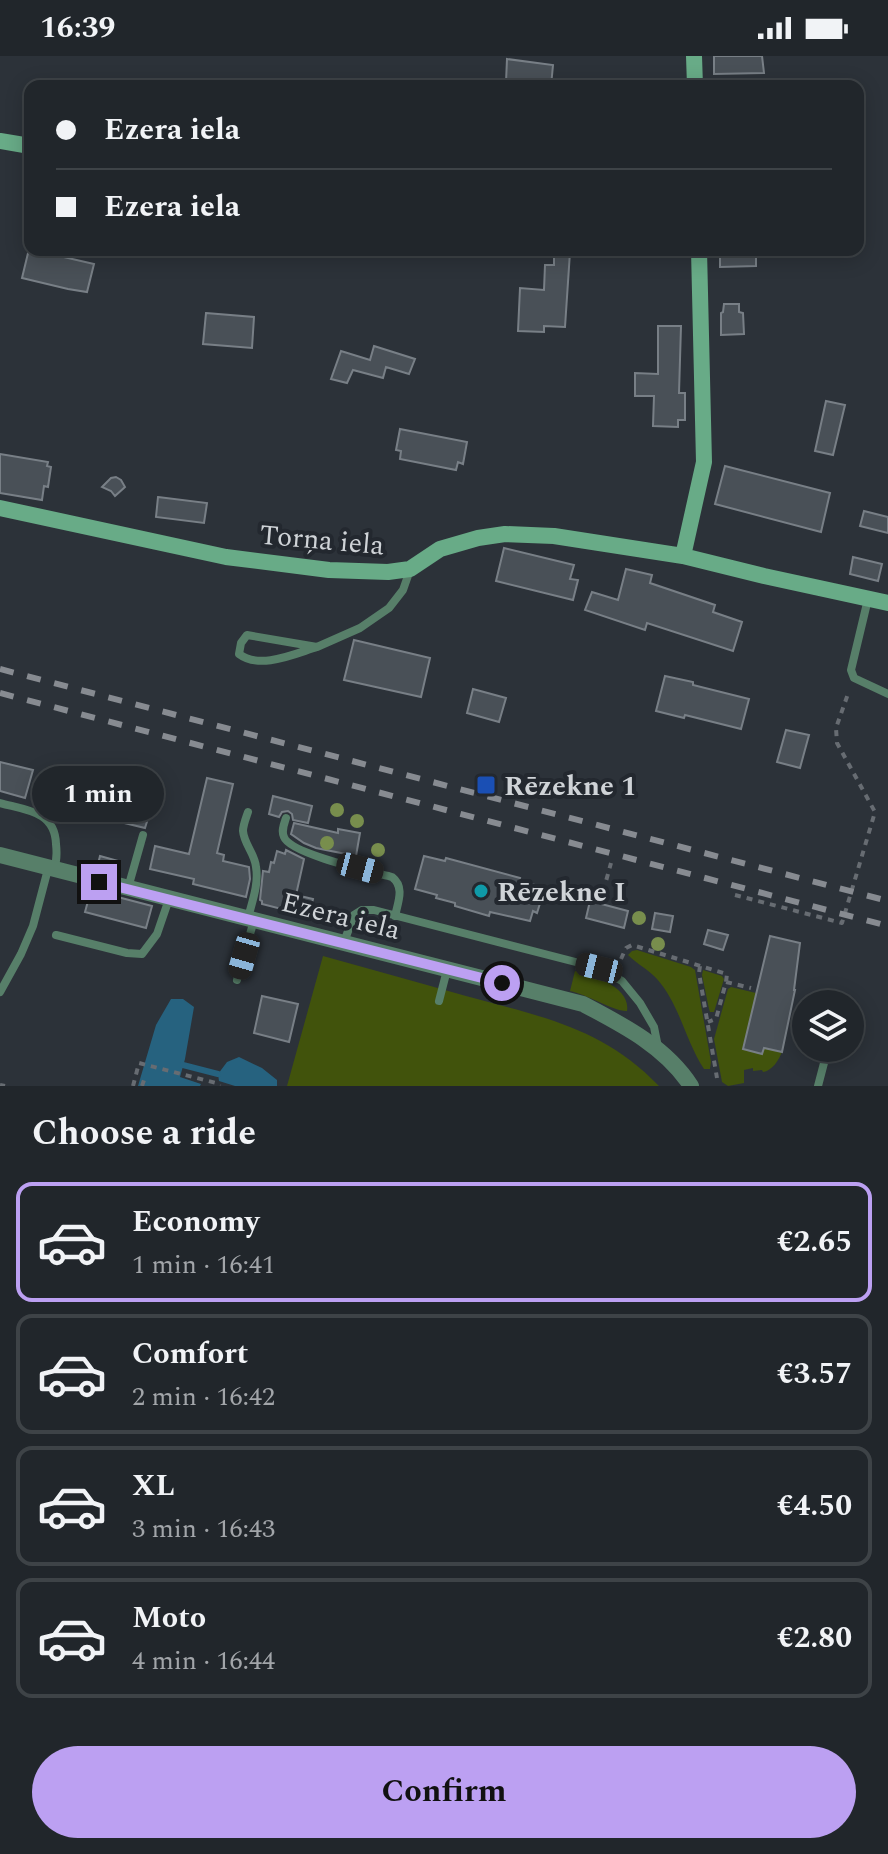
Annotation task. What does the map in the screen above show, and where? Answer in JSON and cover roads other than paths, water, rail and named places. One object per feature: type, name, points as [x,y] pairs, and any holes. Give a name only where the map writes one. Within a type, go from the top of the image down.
[{"type":"street","points":[[694,56],[695,80]]},
{"type":"street","points":[[0,141],[24,145]]},
{"type":"street","points":[[683,556],[704,462],[699,256]]},
{"type":"street","name":"Torņa iela","points":[[0,508],[226,557],[329,570],[388,572],[410,569],[440,549],[478,538],[505,534],[554,536],[683,556],[888,603]]},
{"type":"street","name":"Ezera iela","points":[[0,855],[583,1004],[623,1024],[659,1051],[691,1086]]},
{"type":"lane","points":[[317,647],[247,635],[241,643],[239,654],[247,660],[278,660],[317,647],[360,628],[389,608],[403,590],[410,569]]},
{"type":"lane","points":[[868,599],[851,670],[854,678],[888,694]]},
{"type":"lane","points":[[0,803],[40,814],[51,822],[56,833],[57,860],[51,869],[33,926],[0,992]]},
{"type":"lane","points":[[237,980],[256,887],[257,868],[243,829],[248,812]]},
{"type":"lane","points":[[286,818],[283,836],[295,847],[396,880],[400,891],[395,916]]},
{"type":"lane","points":[[128,889],[143,835]]},
{"type":"lane","points":[[56,935],[142,954],[157,934],[169,899]]},
{"type":"lane","points":[[344,942],[354,915],[362,910],[374,910],[599,968],[622,981],[640,1003],[654,1027],[659,1051]]},
{"type":"lane","points":[[439,1001],[448,969]]},
{"type":"lane","points":[[818,1086],[824,1063]]},
{"type":"water","points":[[171,999],[183,999],[194,1007],[180,1077],[201,1084],[138,1086],[156,1025]]},
{"type":"water","points":[[239,1057],[262,1068],[277,1080],[277,1086],[235,1086],[219,1081],[218,1074],[227,1062]]},
{"type":"waterway","points":[[183,1065],[218,1074]]},
{"type":"railway","points":[[0,669],[888,901]]},
{"type":"railway","points":[[0,693],[888,926]]},
{"type":"place","name":"Rēzekne 1","points":[[486,785]]},
{"type":"place","name":"Rēzekne I","points":[[481,891]]}]
